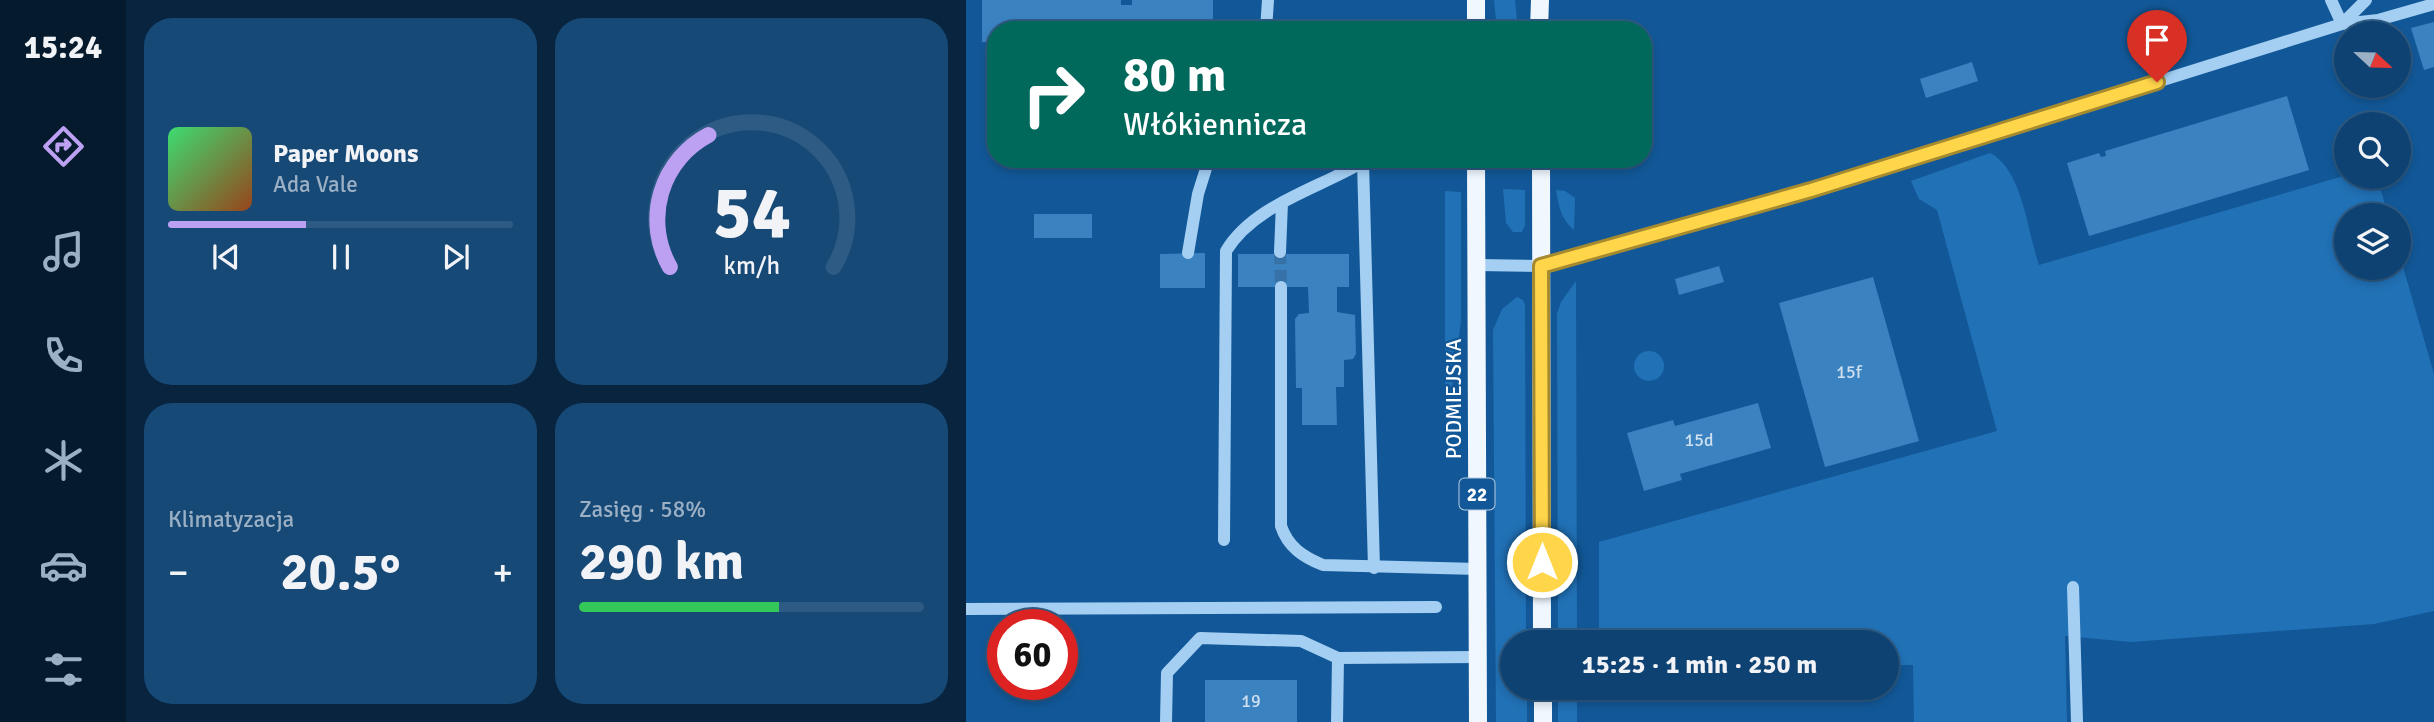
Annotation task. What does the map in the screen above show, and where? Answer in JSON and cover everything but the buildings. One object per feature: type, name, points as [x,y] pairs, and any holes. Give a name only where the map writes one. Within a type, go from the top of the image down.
[{"type":"main road","points":[[1476,0],[1476,21]]},
{"type":"main road","points":[[1539,0],[1539,21]]},
{"type":"main road","name":"PODMIEJSKA","points":[[1476,168],[1478,722]]},
{"type":"main road","points":[[1541,168],[1542,630]]},
{"type":"main road","points":[[1543,700],[1543,722]]},
{"type":"street","points":[[1267,21],[1268,0]]},
{"type":"street","points":[[2331,0],[2341,21]]},
{"type":"street","points":[[2345,21],[2367,0]]},
{"type":"street","points":[[2369,21],[2434,4]]},
{"type":"street","points":[[1477,265],[1541,266],[1811,190],[2334,27]]},
{"type":"street","points":[[1188,253],[1198,194],[1206,168]]},
{"type":"street","points":[[1224,540],[1226,251],[1235,236],[1282,204],[1351,168]]},
{"type":"street","points":[[1365,168],[1374,568]]},
{"type":"street","points":[[1280,252],[1282,204]]},
{"type":"street","points":[[1281,287],[1281,526],[1286,541],[1308,559],[1323,565],[1478,569]]},
{"type":"street","points":[[2073,587],[2077,722]]},
{"type":"street","points":[[966,609],[1436,607]]},
{"type":"street","points":[[1166,722],[1167,673],[1200,638],[1301,641],[1338,658],[1478,657]]},
{"type":"street","points":[[1337,722],[1338,658]]},
{"type":"shaded area","points":[[1494,0],[1515,0],[1517,21],[1496,21]]},
{"type":"shaded area","points":[[1990,153],[2001,161],[2017,187],[2039,265],[2334,179],[2334,189],[2380,189],[2385,203],[2334,203],[2334,280],[2407,280],[2434,374],[2434,611],[2374,624],[2131,642],[2065,636],[2067,722],[1914,722],[1913,665],[1899,665],[1899,630],[1599,630],[1599,542],[1997,431],[1937,210],[1919,199],[1911,181]]},
{"type":"shaded area","points":[[1503,189],[1525,190],[1525,225],[1522,232],[1513,232],[1506,223]]},
{"type":"shaded area","points":[[1556,190],[1565,191],[1575,198],[1574,230],[1563,217]]},
{"type":"shaded area","points":[[1445,191],[1461,192],[1461,321],[1450,418],[1445,418]]},
{"type":"shaded area","points":[[1576,281],[1577,630],[1558,630],[1557,314],[1561,302]]},
{"type":"shaded area","points":[[1517,297],[1523,300],[1525,305],[1526,630],[1500,630],[1500,700],[1527,700],[1527,722],[1496,722],[1493,330],[1502,309]]},
{"type":"shaded area","points":[[1649,351],[1660,355],[1664,366],[1660,377],[1649,381],[1638,377],[1634,366],[1638,355]]},
{"type":"shaded area","points":[[1558,700],[1577,700],[1577,722],[1558,722]]},
{"type":"tunnel","points":[[1280,252],[1281,287]]},
{"type":"route","points":[[1542,562],[1541,266],[1811,190],[2157,82]]}]
